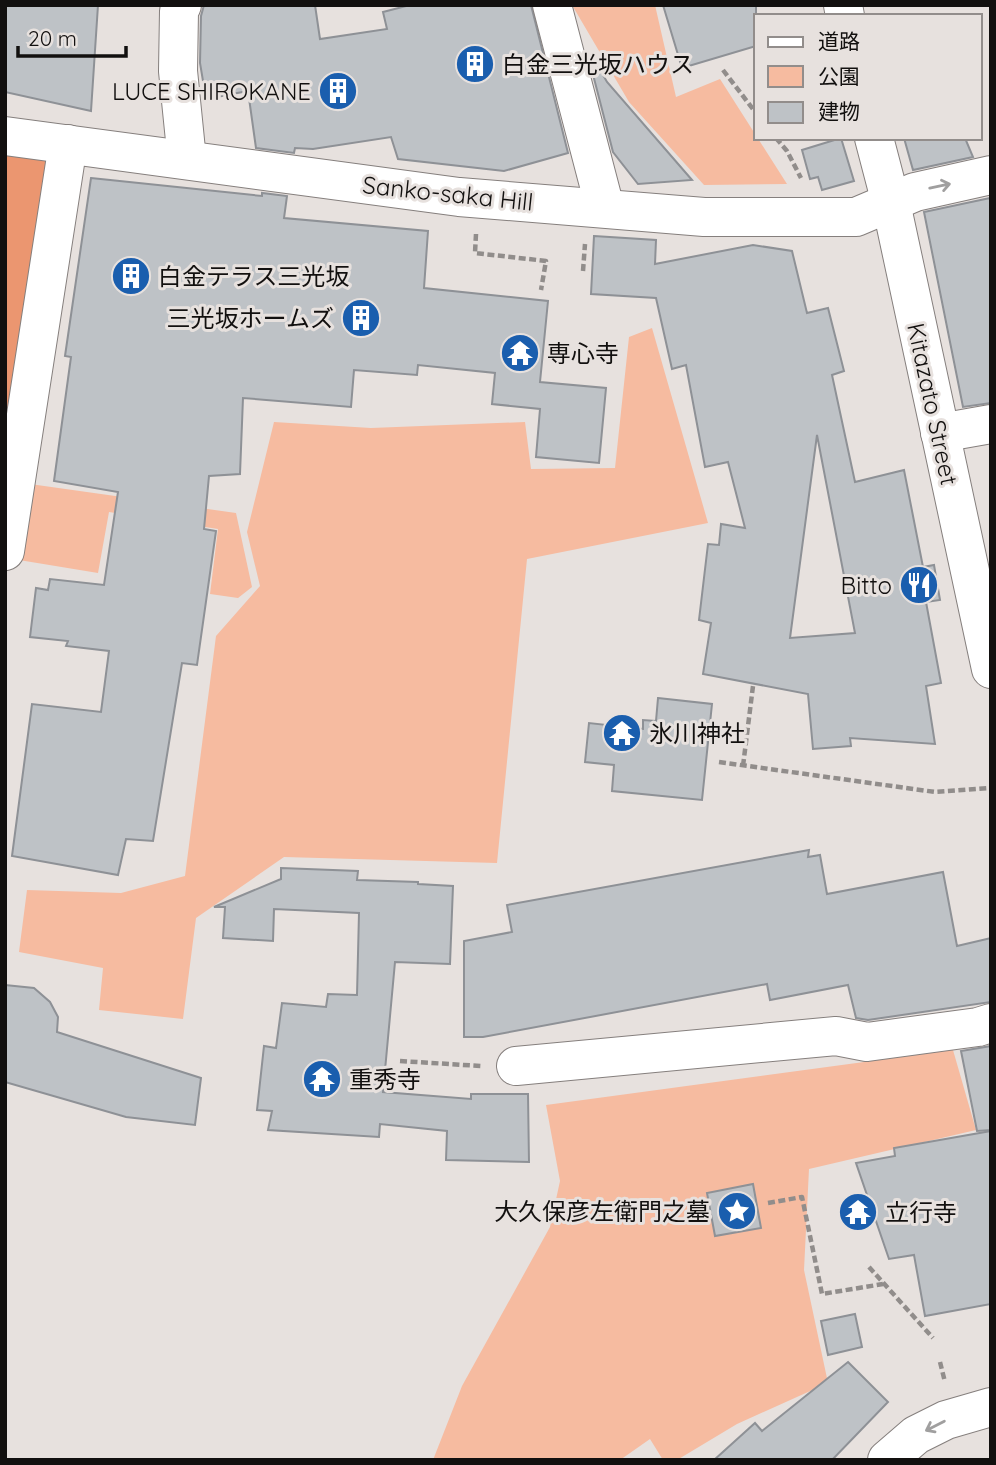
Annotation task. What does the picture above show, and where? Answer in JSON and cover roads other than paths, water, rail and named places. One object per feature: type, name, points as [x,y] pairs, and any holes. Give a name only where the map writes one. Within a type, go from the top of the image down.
[{"type":"street","points":[[182,5],[179,11],[178,71],[187,160]]},
{"type":"street","points":[[552,5],[595,223]]},
{"type":"street","name":"Sanko-saka Hill","points":[[5,136],[459,197],[595,223],[704,217],[856,216],[915,192],[991,175]]},
{"type":"street","name":"Kitazato Street","points":[[875,140],[891,203],[990,664]]},
{"type":"street","points":[[5,551],[22,336],[68,144]]},
{"type":"street","points":[[940,433],[991,424]]},
{"type":"street","points":[[503,1066],[836,1036],[867,1042],[991,1023]]},
{"type":"street","points":[[887,1460],[916,1435],[946,1420],[976,1412]]},
{"type":"place","name":"白金三光坂ハウス","points":[[475,64]]},
{"type":"place","name":"LUCE SHIROKANE","points":[[338,91]]},
{"type":"place","name":"白金テラス三光坂","points":[[131,276]]},
{"type":"place","name":"三光坂ホームズ","points":[[361,318]]},
{"type":"place","name":"専心寺","points":[[520,353]]},
{"type":"place","name":"Bitto","points":[[919,585]]},
{"type":"place","name":"氷川神社","points":[[622,733]]},
{"type":"place","name":"重秀寺","points":[[322,1079]]},
{"type":"place","name":"大久保彦左衛門之墓","points":[[737,1211]]},
{"type":"place","name":"立行寺","points":[[858,1212]]}]
